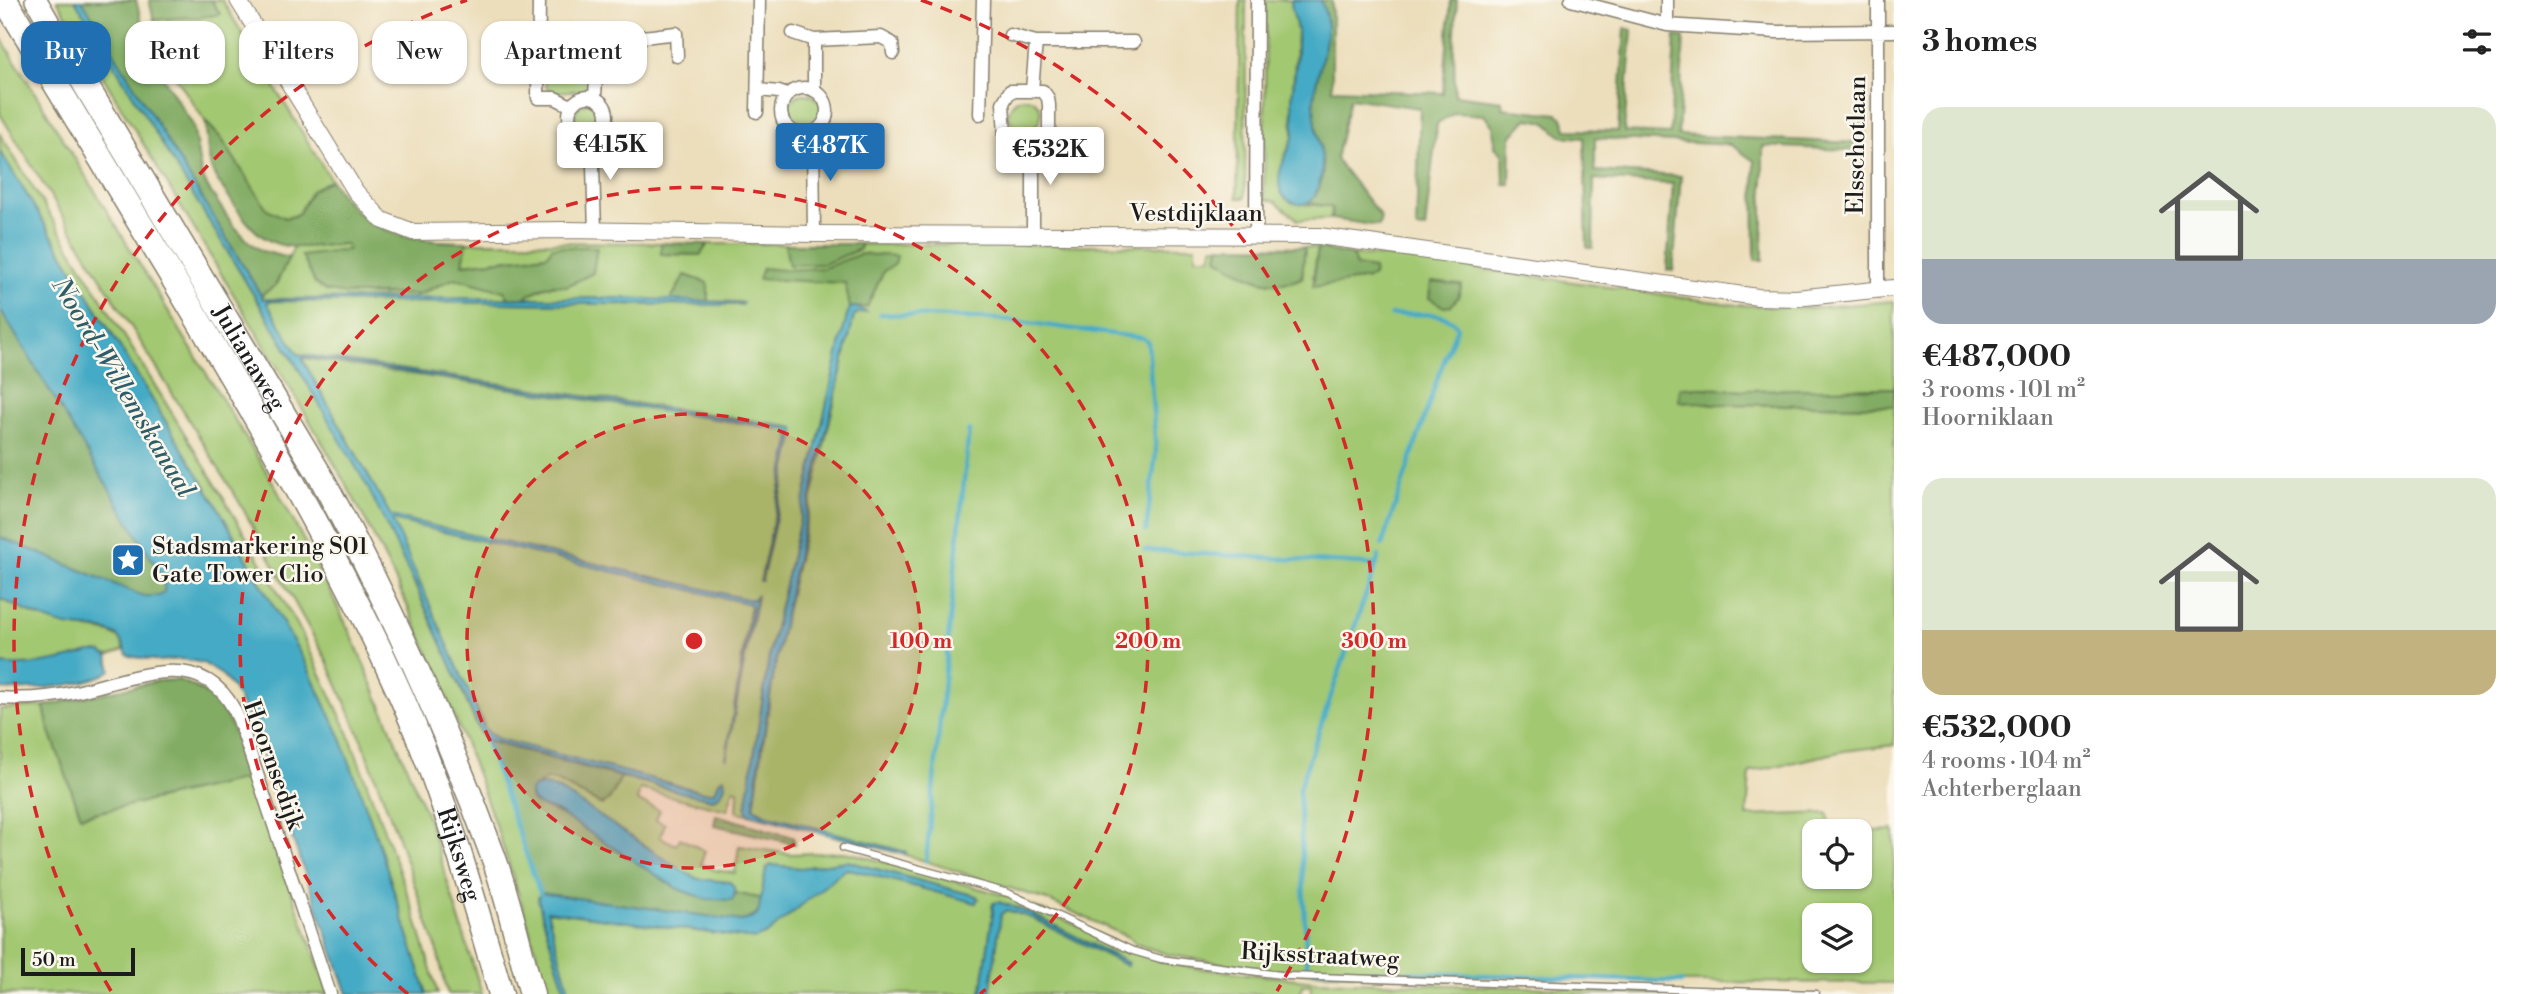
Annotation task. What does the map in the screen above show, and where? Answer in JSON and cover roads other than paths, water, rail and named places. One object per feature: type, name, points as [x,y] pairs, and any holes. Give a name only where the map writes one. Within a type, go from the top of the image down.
[{"type":"highway","name":"Julianaweg","points":[[5,0],[297,488],[393,678],[408,715]]},
{"type":"highway","name":"Julianaweg","points":[[36,0],[48,21]]},
{"type":"highway","name":"Julianaweg","points":[[84,84],[321,477],[359,547],[425,685],[440,724]]},
{"type":"highway","name":"Rijksweg","points":[[408,715],[433,776],[461,858],[501,994]]},
{"type":"highway","name":"Rijksweg","points":[[440,724],[494,858],[532,994]]},
{"type":"street","name":"Vestdijklaan","points":[[238,0],[356,192],[382,220],[413,232],[1318,236],[1758,297],[1796,298],[1886,289]]},
{"type":"street","points":[[539,0],[538,98],[555,98],[571,106]]},
{"type":"street","points":[[757,112],[759,0]]},
{"type":"street","points":[[980,114],[983,0]]},
{"type":"street","points":[[1256,236],[1257,0]]},
{"type":"street","points":[[1571,0],[1667,24],[1776,32],[1894,31]]},
{"type":"street","points":[[1667,0],[1667,24]]},
{"type":"street","name":"Elsschotlaan","points":[[1878,0],[1886,289]]},
{"type":"street","points":[[647,37],[676,33],[677,56]]},
{"type":"street","points":[[793,33],[814,40],[881,37],[892,43],[893,53]]},
{"type":"street","points":[[1010,35],[1035,42],[1134,43]]},
{"type":"street","points":[[814,40],[814,90]]},
{"type":"street","points":[[1032,90],[1035,42]]},
{"type":"street","points":[[595,97],[596,84]]},
{"type":"street","points":[[800,88],[814,90],[821,95],[827,112],[820,128],[813,133],[795,132],[783,120],[781,111],[787,95],[800,88]]},
{"type":"street","points":[[758,90],[787,95]]},
{"type":"street","points":[[1010,91],[1043,91],[1049,105],[1049,133],[1045,138],[1005,135],[1004,98],[1010,91]]},
{"type":"street","points":[[981,95],[1004,98]]},
{"type":"street","points":[[595,97],[607,109],[606,125],[600,132],[592,135],[578,132],[573,127],[569,113],[571,106],[581,98],[595,97]]},
{"type":"street","points":[[813,133],[814,234]]},
{"type":"street","points":[[592,135],[595,231]]},
{"type":"street","points":[[1033,138],[1033,236]]},
{"type":"street","name":"Hoornsedijk","points":[[0,698],[55,696],[170,670],[193,674],[213,684],[229,700],[239,720],[330,994]]},
{"type":"lane","name":"Rijksstraatweg","points":[[843,848],[1008,893],[1133,951],[1204,966],[1289,976],[1816,994]]},
{"type":"water","points":[[75,0],[82,0],[95,21],[88,21]]},
{"type":"water","points":[[1291,0],[1320,0],[1327,25],[1314,104],[1322,156],[1321,177],[1313,199],[1306,204],[1292,202],[1284,197],[1279,182],[1294,134],[1292,101],[1297,40]]},
{"type":"water","points":[[111,48],[125,71],[125,82],[111,59]]},
{"type":"water","points":[[126,84],[133,84],[263,299],[618,298],[743,303],[267,303],[298,354],[794,428],[761,582],[791,435],[788,430],[304,357],[302,359],[391,516],[751,600],[756,596],[726,759],[750,604],[392,520],[484,727],[490,734],[499,739],[703,792],[714,792],[724,778],[724,788],[719,796],[712,799],[684,793],[484,739],[416,586],[367,486]]},
{"type":"water","name":"Noord-Willemskanaal","points":[[0,151],[218,507],[307,666],[340,736],[374,829],[427,994],[348,994],[255,733],[234,690],[222,675],[203,663],[183,659],[159,661],[130,656],[120,639],[111,632],[58,624],[0,599],[0,537],[143,596],[159,596],[164,592],[165,581],[0,309]]},
{"type":"water","points":[[855,307],[866,312],[855,314],[853,320],[809,504],[773,677],[754,808],[765,814],[906,852],[906,855],[753,815],[746,809],[770,650],[847,315],[850,308]]},
{"type":"water","points":[[90,652],[101,652],[108,656],[111,670],[74,684],[0,689],[0,664],[45,663]]},
{"type":"water","points":[[543,785],[567,794],[686,873],[698,879],[730,882],[734,887],[734,897],[732,900],[706,899],[678,889],[556,811],[535,802],[530,792],[534,787]]},
{"type":"water","points":[[847,861],[978,898],[976,903],[850,869],[844,870],[767,934],[755,939],[547,911],[570,994],[566,994],[538,898],[540,893],[742,921],[758,914],[766,869],[771,865],[801,868]]},
{"type":"water","points":[[999,902],[1030,913],[1128,963],[1127,966],[1032,918],[1007,910],[1001,914],[990,994],[981,994],[993,903]]},
{"type":"waterway","points":[[880,314],[998,319],[1143,338],[1148,342],[1156,452],[1146,531]]},
{"type":"waterway","points":[[1382,545],[1457,328],[1453,322],[1438,316],[1391,315]]},
{"type":"waterway","points":[[926,861],[969,430]]},
{"type":"waterway","points":[[1145,550],[1377,565]]},
{"type":"waterway","points":[[1379,556],[1299,789],[1307,969],[1682,982]]},
{"type":"waterway","points":[[486,741],[540,893]]},
{"type":"place","name":"Stadsmarkering S01 Gate Tower Clio","points":[[128,560]]}]
